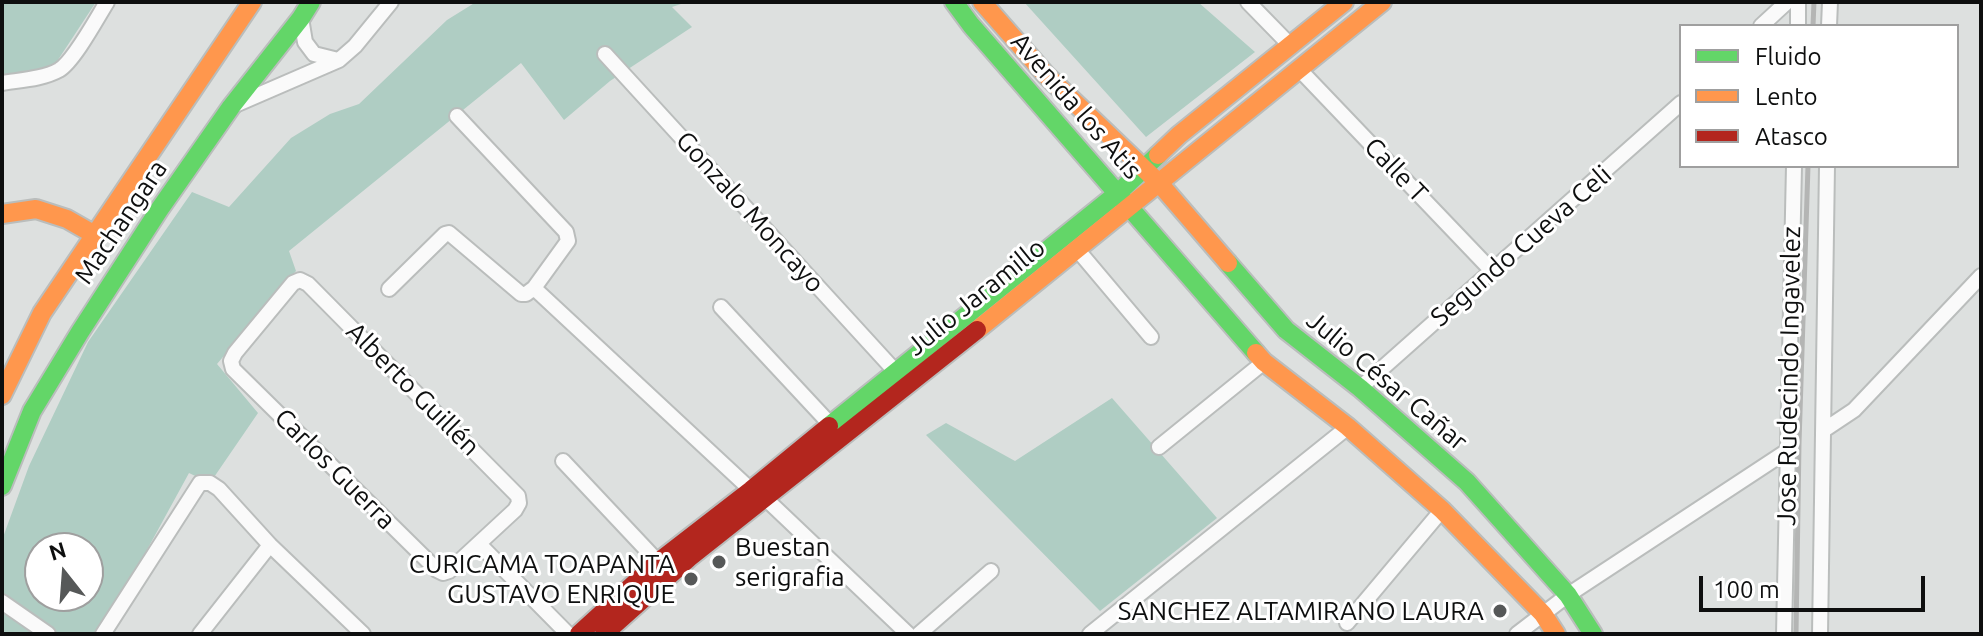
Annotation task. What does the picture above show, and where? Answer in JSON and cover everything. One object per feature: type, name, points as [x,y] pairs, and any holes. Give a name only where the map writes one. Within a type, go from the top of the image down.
[{"type":"street","points":[[2,83],[59,70],[71,59],[107,2]]},
{"type":"street","name":"Machangara","points":[[2,395],[42,313],[252,2]]},
{"type":"street","points":[[231,107],[339,60],[355,46],[391,2]]},
{"type":"street","name":"Avenida los Atis","points":[[954,2],[1123,200]]},
{"type":"street","name":"Avenida los Atis","points":[[982,2],[1046,75],[1144,170]]},
{"type":"street","points":[[1248,2],[1290,45]]},
{"type":"street","name":"Julio Jaramillo","points":[[579,634],[658,562],[759,494],[915,381],[1076,248],[1123,200],[1144,170],[1179,135],[1344,2]]},
{"type":"street","name":"Julio Jaramillo","points":[[604,634],[759,494],[830,424],[895,371],[1123,200],[1160,184],[1382,2]]},
{"type":"street","points":[[1763,24],[1787,2]]},
{"type":"street","points":[[1798,2],[1798,24]]},
{"type":"street","points":[[1829,24],[1830,2]]},
{"type":"street","points":[[306,10],[305,42],[314,54],[339,60]]},
{"type":"street","name":"Machangara","points":[[2,486],[32,411],[72,345],[159,210],[231,107],[306,10]]},
{"type":"street","name":"Gonzalo Moncayo","points":[[605,54],[895,371]]},
{"type":"street","name":"Calle T","points":[[1299,69],[1492,271]]},
{"type":"street","name":"Segundo Cueva Celi","points":[[1360,388],[1679,105]]},
{"type":"street","points":[[389,289],[449,233],[521,294],[526,294],[534,288],[568,241],[566,232],[457,116]]},
{"type":"street","name":"Jose Rudecindo Ingavelez","points":[[1784,634],[1794,168]]},
{"type":"street","points":[[1820,634],[1827,168]]},
{"type":"street","name":"Julio César Cañar","points":[[1144,170],[1160,184],[1286,330],[1360,388],[1467,482],[1568,595],[1593,634]]},
{"type":"street","points":[[1123,200],[1264,362],[1348,427],[1442,510],[1543,614],[1556,634]]},
{"type":"street","points":[[2,214],[36,209],[67,219],[95,235]]},
{"type":"street","points":[[1076,248],[1151,337]]},
{"type":"street","points":[[1824,430],[1854,410],[1981,276]]},
{"type":"street","name":"Alberto Guillén","points":[[231,361],[293,283],[300,280],[308,284],[518,496],[519,503],[515,510],[479,544]]},
{"type":"street","points":[[534,288],[908,634]]},
{"type":"street","points":[[721,307],[830,424]]},
{"type":"street","name":"Carlos Guerra","points":[[231,361],[233,369],[437,570],[443,573],[449,571],[479,544]]},
{"type":"street","points":[[1159,447],[1264,362]]},
{"type":"street","points":[[1090,634],[1348,427]]},
{"type":"street","points":[[1517,634],[1568,595],[1787,451]]},
{"type":"street","points":[[563,461],[658,562]]},
{"type":"street","points":[[103,634],[200,483],[210,483],[219,489],[270,545],[363,634]]},
{"type":"street","points":[[1347,623],[1442,510]]},
{"type":"street","points":[[479,544],[568,634]]},
{"type":"street","points":[[200,634],[270,545]]},
{"type":"street","points":[[919,634],[991,571]]},
{"type":"street","points":[[2,602],[48,634]]},
{"type":"green space","points":[[2,2],[96,2],[54,66],[2,77]]},
{"type":"green space","points":[[476,2],[687,2],[672,7],[692,27],[610,81],[564,120],[521,63],[289,251],[296,271],[217,364],[258,413],[210,483],[189,473],[101,634],[2,634],[2,540],[29,466],[88,342],[192,192],[229,207],[291,138],[330,114],[359,104],[447,20]]},
{"type":"green space","points":[[1024,2],[1198,2],[1255,52],[1146,137]]},
{"type":"green space","points":[[1112,398],[1217,518],[1100,611],[926,435],[946,423],[1015,461]]},
{"type":"railway","points":[[1813,24],[1814,2]]},
{"type":"railway","points":[[1796,634],[1808,168]]},
{"type":"traffic: fast","points":[[2,486],[32,411],[80,332],[231,107],[311,2]]},
{"type":"traffic: fast","points":[[954,2],[1256,353]]},
{"type":"traffic: fast","points":[[829,426],[1118,193],[1158,155]]},
{"type":"traffic: fast","points":[[1228,263],[1286,330],[1360,388],[1467,482],[1568,595],[1593,634]]},
{"type":"traffic: slow","points":[[2,395],[42,313],[252,2]]},
{"type":"traffic: slow","points":[[982,2],[1046,75],[1160,184],[1228,263]]},
{"type":"traffic: slow","points":[[1158,155],[1344,2]]},
{"type":"traffic: slow","points":[[977,330],[1382,2]]},
{"type":"traffic: slow","points":[[2,214],[36,209],[67,219],[95,235]]},
{"type":"traffic: slow","points":[[1256,353],[1348,427],[1442,510],[1543,614],[1556,634]]},
{"type":"traffic: jam","points":[[604,634],[689,558],[977,330]]},
{"type":"traffic: jam","points":[[579,634],[658,562],[829,426]]},
{"type":"place","name":"Buestan serigrafia","points":[[719,562]]},
{"type":"place","name":"CURICAMA TOAPANTA GUSTAVO ENRIQUE","points":[[691,579]]},
{"type":"place","name":"SANCHEZ ALTAMIRANO LAURA","points":[[1500,611]]}]
